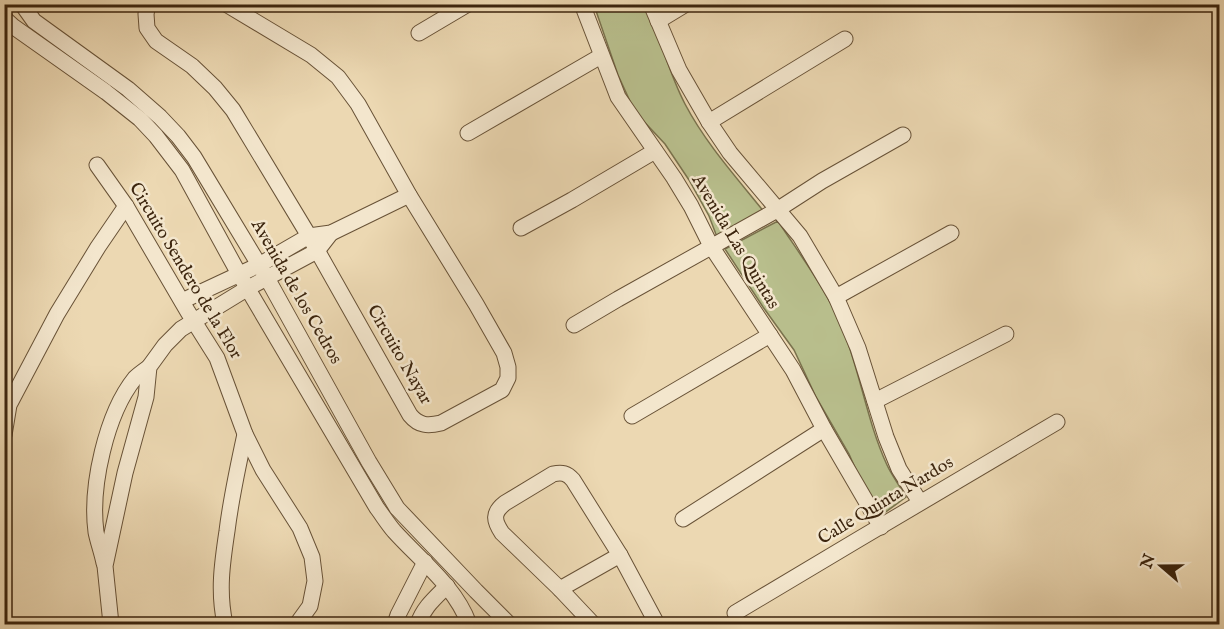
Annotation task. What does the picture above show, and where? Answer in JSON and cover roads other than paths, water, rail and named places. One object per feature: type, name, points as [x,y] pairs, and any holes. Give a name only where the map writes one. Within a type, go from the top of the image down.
[{"type":"street","name":"Avenida de los Cedros","points":[[23,4],[34,21],[128,89],[178,136],[194,157],[263,272],[384,487],[398,507],[447,561],[509,624]]},
{"type":"street","name":"Circuito Nayar","points":[[148,4],[147,28],[156,41],[192,66],[215,88],[233,110],[309,236],[415,421],[422,425],[441,423],[502,390],[508,378],[504,353],[409,195],[358,104],[338,77],[311,56],[226,4]]},
{"type":"street","points":[[419,33],[468,4]]},
{"type":"street","name":"Avenida Las Quintas","points":[[582,4],[618,97],[691,206],[711,246],[794,370],[824,429],[881,527]]},
{"type":"street","points":[[651,4],[679,70],[709,122],[730,153],[800,236],[836,297],[858,348],[886,437],[899,469],[920,502]]},
{"type":"street","points":[[658,21],[686,4]]},
{"type":"street","points":[[4,18],[106,92],[140,119],[156,136],[182,171],[239,274],[377,508],[394,530],[447,586],[458,600],[469,624]]},
{"type":"street","points":[[709,122],[845,39]]},
{"type":"street","points":[[468,133],[601,56]]},
{"type":"street","points":[[574,325],[777,210],[822,181],[903,135]]},
{"type":"street","points":[[521,228],[655,151]]},
{"type":"street","name":"Circuito Sendero de la Flor","points":[[97,165],[126,206],[217,358],[245,434],[263,470],[300,528],[312,557],[315,581],[310,606],[297,624]]},
{"type":"street","points":[[111,624],[105,566],[96,532],[95,501],[98,471],[115,414],[127,390],[137,376],[150,367],[165,345],[181,329],[248,288],[263,272],[309,236],[332,233],[409,195]]},
{"type":"street","points":[[4,435],[7,408],[57,314],[126,206]]},
{"type":"street","points":[[182,301],[239,274],[263,272],[317,251],[332,233]]},
{"type":"street","points":[[836,297],[951,233]]},
{"type":"street","points":[[875,401],[1006,334]]},
{"type":"street","points":[[632,416],[770,336]]},
{"type":"street","points":[[105,566],[146,397],[150,367]]},
{"type":"street","name":"Calle Quinta Nardos","points":[[735,613],[1057,422]]},
{"type":"street","points":[[683,519],[824,429]]},
{"type":"street","points":[[225,624],[221,605],[221,571],[234,483],[245,434]]},
{"type":"street","points":[[594,624],[502,533],[495,523],[496,514],[505,503],[553,474],[561,472],[569,475],[573,480],[620,555],[657,624]]},
{"type":"street","points":[[560,589],[620,555]]},
{"type":"street","points":[[395,624],[398,615],[430,568],[447,561]]},
{"type":"street","points":[[418,624],[428,605],[447,586]]}]
